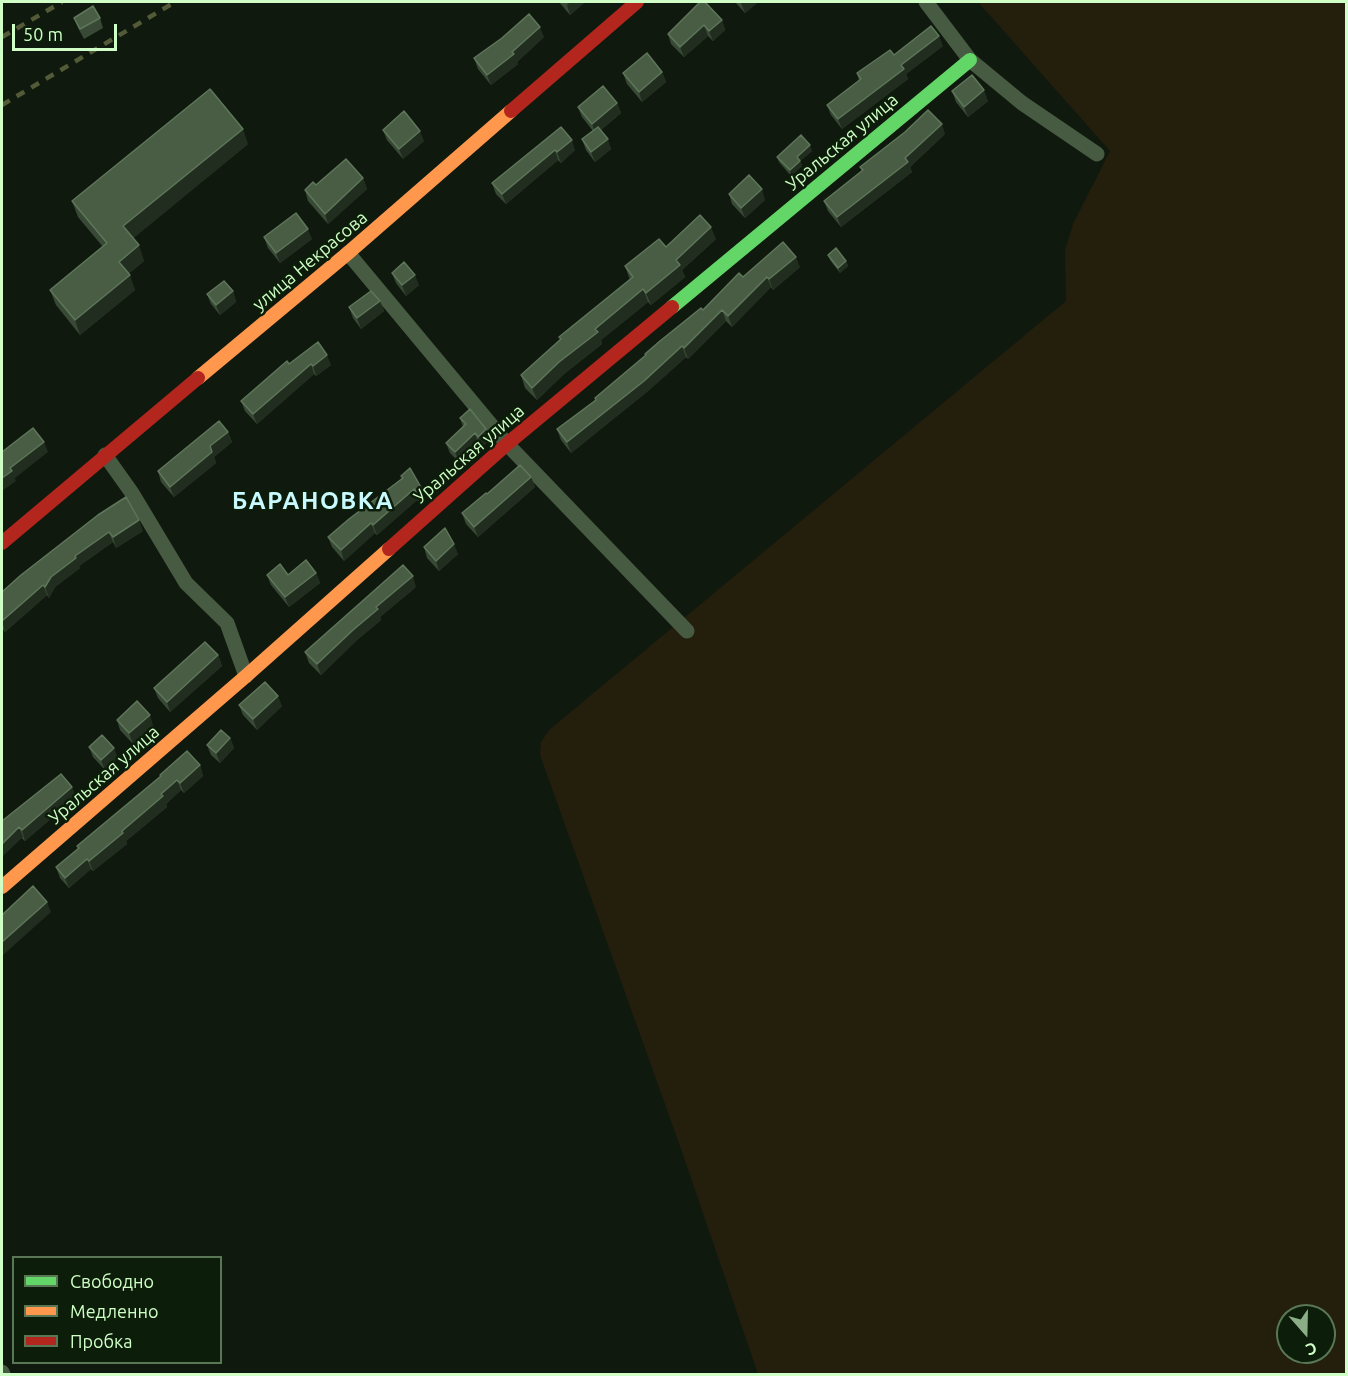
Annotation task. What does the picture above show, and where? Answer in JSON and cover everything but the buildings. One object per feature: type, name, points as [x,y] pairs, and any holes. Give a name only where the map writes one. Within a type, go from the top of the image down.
[{"type":"street","name":"улица Некрасова","points":[[2,543],[348,253],[637,2]]},
{"type":"street","points":[[927,2],[970,60],[1022,103],[1097,154]]},
{"type":"street","name":"Уральская улица","points":[[2,887],[246,676],[507,444],[970,60]]},
{"type":"street","points":[[348,253],[507,444],[687,631]]},
{"type":"street","points":[[105,455],[132,493],[186,583],[227,623],[246,676]]},
{"type":"shaded area","points":[[978,2],[1346,2],[1346,1374],[758,1374],[681,1149],[540,755],[541,742],[549,730],[1066,301],[1065,250],[1073,224],[1110,151]]},
{"type":"railway","points":[[2,37],[62,2]]},
{"type":"railway","points":[[2,105],[175,2]]},
{"type":"traffic: fast","points":[[672,307],[970,60]]},
{"type":"traffic: slow","points":[[198,378],[348,253],[511,111]]},
{"type":"traffic: slow","points":[[2,887],[389,549]]},
{"type":"traffic: jam","points":[[511,111],[637,2]]},
{"type":"traffic: jam","points":[[389,549],[507,444],[672,307]]},
{"type":"traffic: jam","points":[[2,543],[198,378]]},
{"type":"district","name":"БАРАНОВКА","points":[[313,501]]}]
